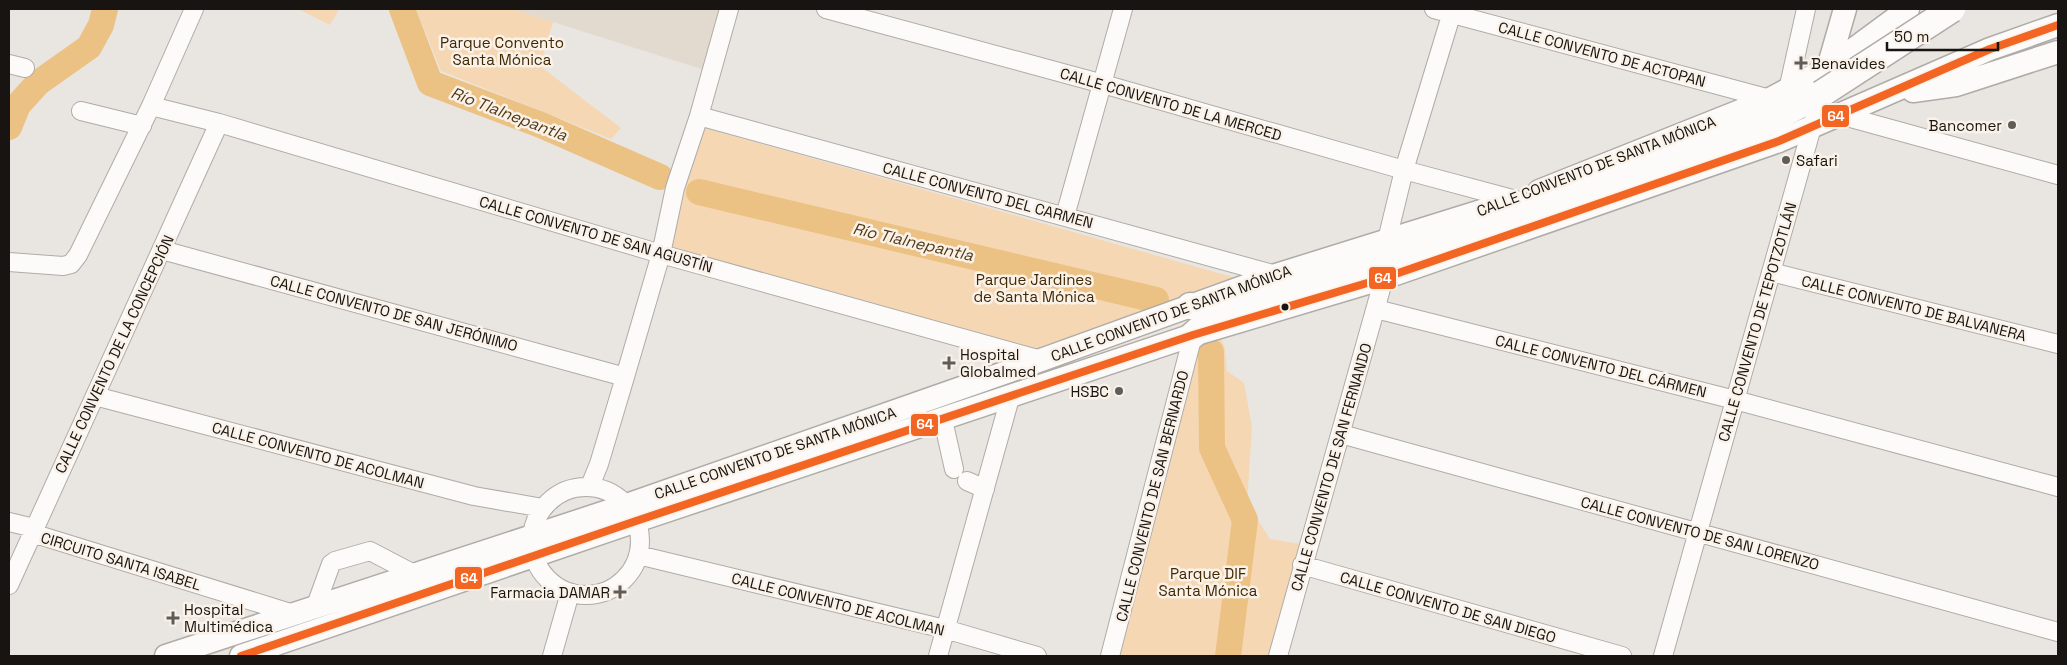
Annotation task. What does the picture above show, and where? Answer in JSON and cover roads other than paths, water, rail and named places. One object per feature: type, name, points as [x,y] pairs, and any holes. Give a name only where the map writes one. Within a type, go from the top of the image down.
[{"type":"highway","points":[[1193,336],[1220,311],[1383,260],[1773,119],[1820,94],[1952,9]]},
{"type":"highway","points":[[1190,306],[1220,311]]},
{"type":"main road","name":"CALLE CONVENTO DE TEPOTZOTLÁN","points":[[1828,68],[1845,9]]},
{"type":"main road","name":"CALLE CONVENTO DE SANTA MÓNICA","points":[[241,656],[533,546],[632,513],[943,420],[1193,336],[1383,260],[1516,200],[1779,95],[1828,68],[1908,9]]},
{"type":"main road","name":"CALLE CONVENTO DE SANTA MÓNICA","points":[[632,513],[1041,360],[1276,275],[1383,260],[1779,140],[1890,94],[1990,49],[2058,25]]},
{"type":"main road","name":"CALLE CONVENTO DE SANTA MÓNICA","points":[[1890,94],[1956,85],[2058,52]]},
{"type":"main road","name":"CALLE CONVENTO DE SANTA MÓNICA","points":[[166,656],[306,612],[414,574],[533,546]]},
{"type":"street","points":[[9,262],[63,266],[71,264],[78,255],[152,106],[194,9]]},
{"type":"street","points":[[590,486],[599,464],[625,377],[661,254],[676,183],[699,116],[730,9]]},
{"type":"street","name":"CALLE CONVENTO DE LA MERCED","points":[[826,9],[1103,84],[1516,200]]},
{"type":"street","points":[[1065,216],[1123,9]]},
{"type":"street","name":"CALLE CONVENTO DE ACTOPAN","points":[[1434,9],[1452,11],[1779,95]]},
{"type":"street","points":[[1779,95],[1806,9]]},
{"type":"street","name":"CALLE CONVENTO DE SAN FERNANDO","points":[[1278,656],[1302,565],[1376,308],[1383,260],[1404,170],[1452,11]]},
{"type":"street","name":"CALLE CONVENTO DE TEPOTZOTLÁN","points":[[1663,656],[1828,68]]},
{"type":"street","name":"CALLE CONVENTO DE SAN AGUSTÍN","points":[[152,106],[219,123],[661,254],[1041,360]]},
{"type":"street","points":[[81,111],[142,126]]},
{"type":"street","points":[[1840,115],[2058,176]]},
{"type":"street","name":"CALLE CONVENTO DEL CARMEN","points":[[699,116],[1276,275]]},
{"type":"street","name":"CALLE CONVENTO DE LA CONCEPCIÓN","points":[[9,585],[219,123]]},
{"type":"street","name":"CALLE CONVENTO DE SAN JERÓNIMO","points":[[162,250],[625,377]]},
{"type":"street","name":"CALLE CONVENTO DE BALVANERA","points":[[1771,272],[2058,344]]},
{"type":"street","name":"CALLE CONVENTO DEL CÁRMEN","points":[[1376,308],[1735,400],[2058,487]]},
{"type":"street","name":"CALLE CONVENTO DE SAN BERNARDO","points":[[1110,656],[1193,336]]},
{"type":"street","name":"CALLE CONVENTO DE ACOLMAN","points":[[95,396],[474,496],[543,508]]},
{"type":"street","points":[[938,656],[1010,398]]},
{"type":"street","points":[[943,420],[960,475],[985,489]]},
{"type":"street","name":"CALLE CONVENTO DE SAN LORENZO","points":[[1341,434],[2058,632]]},
{"type":"street","points":[[590,486],[608,491],[632,513],[640,544],[638,556],[627,577],[617,585],[595,594],[582,595],[570,593],[558,588],[547,580],[539,569],[533,546],[534,525],[543,508],[554,496],[565,490],[590,486]]},
{"type":"street","name":"CIRCUITO SANTA ISABEL","points":[[9,522],[33,531],[306,612]]},
{"type":"street","points":[[306,612],[329,568],[335,561],[370,551],[414,574]]},
{"type":"street","name":"CALLE CONVENTO DE ACOLMAN","points":[[638,556],[945,630],[1037,656]]},
{"type":"street","name":"CALLE CONVENTO DE SAN DIEGO","points":[[1302,565],[1614,655]]},
{"type":"street","points":[[552,656],[570,593]]},
{"type":"waterway","points":[[9,127],[18,105],[38,83],[89,47],[101,25],[105,9]]},
{"type":"waterway","name":"Río Tlalnepantla","points":[[402,9],[430,83],[541,125],[660,177]]},
{"type":"waterway","name":"Río Tlalnepantla","points":[[699,192],[1156,300]]},
{"type":"waterway","name":"Río Tlalnepantla","points":[[1211,352],[1212,448],[1245,520],[1228,656]]},
{"type":"place","name":"Benavides","points":[[1801,63]]},
{"type":"place","name":"Bancomer","points":[[2012,125]]},
{"type":"place","name":"Safari","points":[[1786,160]]},
{"type":"place","name":"Hospital Globalmed","points":[[949,363]]},
{"type":"place","name":"HSBC","points":[[1119,391]]},
{"type":"place","name":"Farmacia DAMAR","points":[[620,592]]},
{"type":"place","name":"Hospital Multimédica","points":[[173,618]]},
{"type":"park label","name":"Parque Convento Santa Mónica","points":[[502,50]]},
{"type":"park label","name":"Parque Jardines de Santa Mónica","points":[[1034,288]]},
{"type":"park label","name":"Parque DIF Santa Mónica","points":[[1208,582]]}]
